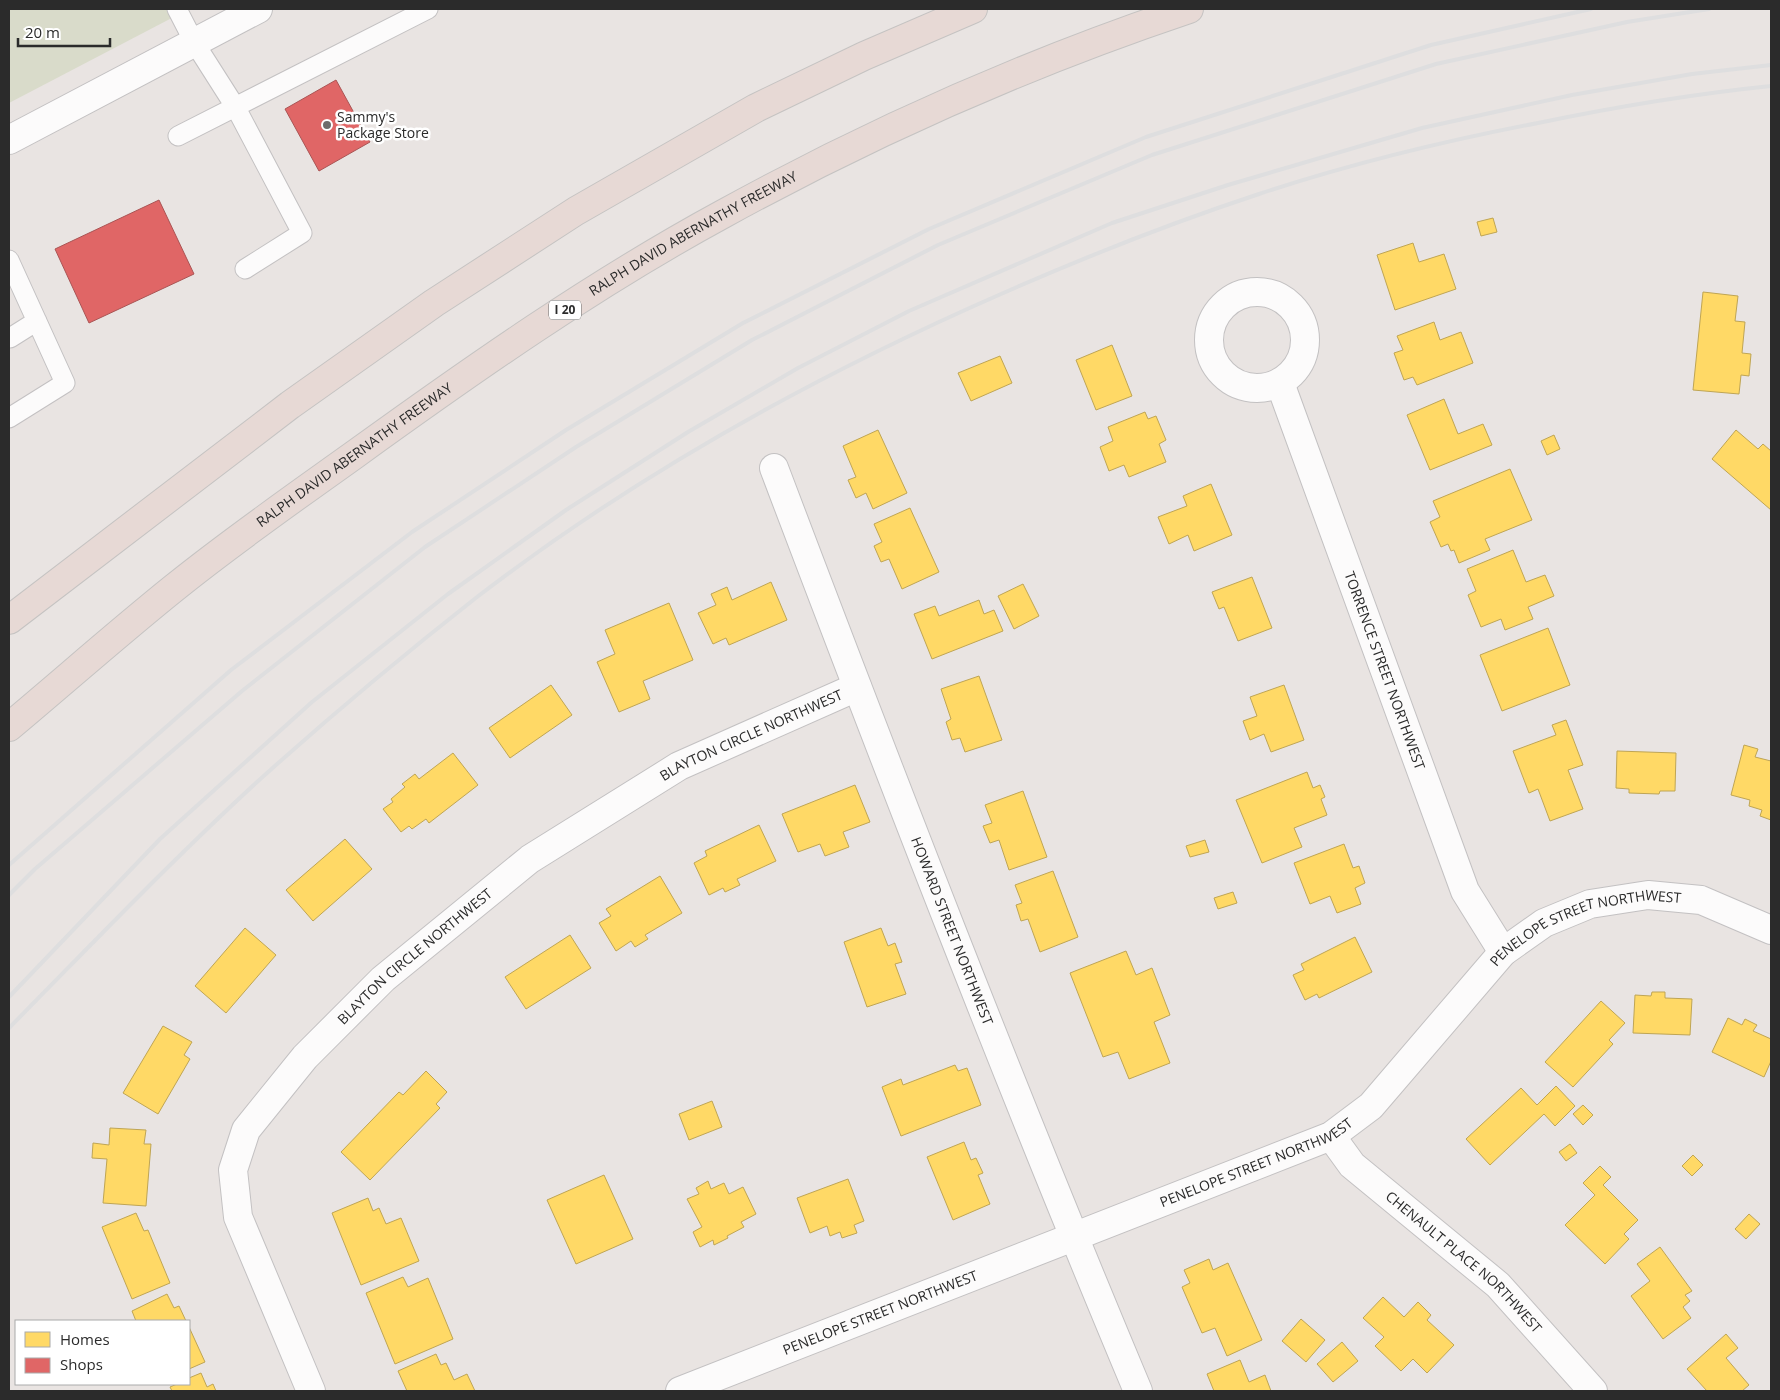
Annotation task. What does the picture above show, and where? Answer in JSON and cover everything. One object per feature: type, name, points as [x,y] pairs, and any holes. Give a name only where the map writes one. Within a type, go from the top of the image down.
[{"type":"highway","points":[[9,620],[290,405],[434,303],[576,211],[756,108],[864,56],[974,9]]},
{"type":"highway","name":"RALPH DAVID ABERNATHY FREEWAY","points":[[9,727],[175,587],[302,492],[441,392],[622,273],[720,215],[896,125],[1104,38],[1189,9]]},
{"type":"street","points":[[9,140],[258,9]]},
{"type":"street","name":"TORRENCE STREET NORTHWEST","points":[[1280,383],[1465,891],[1503,952]]},
{"type":"street","name":"HOWARD STREET NORTHWEST","points":[[774,468],[857,688],[1073,1238],[1138,1391]]},
{"type":"street","name":"BLAYTON CIRCLE NORTHWEST","points":[[311,1391],[238,1216],[233,1170],[246,1130],[305,1057],[383,979],[530,859],[679,766],[857,688]]},
{"type":"street","name":"PENELOPE STREET NORTHWEST","points":[[680,1391],[1331,1136],[1371,1106],[1503,952],[1544,923],[1590,904],[1648,895],[1702,900],[1771,930]]},
{"type":"street","name":"CHENAULT PLACE NORTHWEST","points":[[1331,1136],[1352,1165],[1498,1285],[1593,1391]]},
{"type":"lane","points":[[177,9],[194,42],[236,108],[302,234],[244,269]]},
{"type":"lane","points":[[178,136],[428,9]]},
{"type":"lane","points":[[9,260],[65,383],[10,418]]},
{"type":"lane","points":[[10,338],[37,321]]},
{"type":"green space","points":[[9,9],[189,9],[9,103]]},
{"type":"building: Homes","points":[[1493,218],[1497,232],[1481,236],[1477,222]]},
{"type":"building: Homes","points":[[1413,243],[1419,262],[1444,254],[1456,289],[1395,310],[1377,255]]},
{"type":"building: Homes","points":[[1703,292],[1738,296],[1735,321],[1745,322],[1742,353],[1751,354],[1749,376],[1741,375],[1739,394],[1693,390]]},
{"type":"building: Homes","points":[[1434,322],[1440,340],[1461,332],[1473,363],[1417,385],[1413,377],[1404,380],[1394,353],[1403,350],[1397,336]]},
{"type":"building: Homes","points":[[1112,345],[1132,396],[1096,410],[1076,360]]},
{"type":"building: Homes","points":[[1000,356],[1012,383],[971,401],[958,373]]},
{"type":"building: Homes","points":[[1444,399],[1458,434],[1483,424],[1492,445],[1430,470],[1407,415]]},
{"type":"building: Homes","points":[[1145,412],[1148,419],[1156,416],[1166,440],[1159,444],[1166,462],[1129,477],[1124,465],[1109,471],[1100,447],[1113,441],[1108,427]]},
{"type":"building: Homes","points":[[878,430],[907,493],[873,509],[866,493],[856,498],[848,480],[856,477],[843,446]]},
{"type":"building: Homes","points":[[1736,430],[1758,449],[1763,444],[1771,451],[1771,510],[1712,459]]},
{"type":"building: Homes","points":[[1554,435],[1560,449],[1547,455],[1541,441]]},
{"type":"building: Homes","points":[[1510,469],[1532,520],[1485,539],[1490,550],[1459,563],[1454,550],[1451,551],[1448,544],[1441,547],[1430,522],[1440,517],[1433,501]]},
{"type":"building: Homes","points":[[1211,484],[1232,535],[1194,551],[1188,535],[1169,544],[1158,517],[1187,506],[1183,496]]},
{"type":"building: Homes","points":[[910,508],[939,572],[902,589],[889,559],[881,562],[874,546],[882,542],[874,524]]},
{"type":"building: Homes","points":[[1513,550],[1526,582],[1545,575],[1554,596],[1528,607],[1533,619],[1505,630],[1501,619],[1481,627],[1468,595],[1476,591],[1467,569]]},
{"type":"building: Homes","points":[[1252,577],[1272,628],[1238,641],[1224,607],[1219,609],[1212,592]]},
{"type":"building: Homes","points":[[771,582],[787,620],[729,645],[726,638],[713,644],[698,613],[716,605],[711,594],[727,587],[732,600]]},
{"type":"building: Homes","points":[[1023,584],[1039,616],[1014,629],[998,596]]},
{"type":"building: Homes","points":[[979,600],[984,614],[994,610],[1003,631],[932,659],[914,614],[935,606],[939,616]]},
{"type":"building: Homes","points":[[669,603],[693,660],[643,681],[650,699],[619,712],[597,662],[615,654],[605,630]]},
{"type":"building: Homes","points":[[1548,628],[1570,685],[1502,711],[1480,655]]},
{"type":"building: Homes","points":[[979,676],[1002,740],[965,752],[960,738],[952,740],[946,722],[951,719],[941,689]]},
{"type":"building: Homes","points":[[551,685],[572,715],[510,758],[489,728]]},
{"type":"building: Homes","points":[[1284,685],[1304,740],[1271,752],[1264,734],[1250,740],[1243,721],[1257,716],[1250,697]]},
{"type":"building: Homes","points":[[1566,720],[1583,765],[1568,770],[1583,809],[1550,821],[1538,789],[1529,793],[1513,751],[1556,735],[1552,725]]},
{"type":"building: Homes","points":[[1744,745],[1758,749],[1755,757],[1771,761],[1771,820],[1760,816],[1762,810],[1749,806],[1750,800],[1731,795]]},
{"type":"building: Homes","points":[[1617,751],[1676,753],[1675,791],[1660,791],[1659,794],[1629,793],[1629,789],[1616,788]]},
{"type":"building: Homes","points":[[453,753],[478,785],[429,823],[426,819],[412,829],[409,826],[401,832],[383,809],[393,802],[391,799],[405,787],[402,784],[415,774],[419,779]]},
{"type":"building: Homes","points":[[1307,772],[1313,788],[1320,785],[1325,797],[1321,799],[1327,815],[1294,828],[1302,847],[1262,863],[1236,800]]},
{"type":"building: Homes","points":[[855,785],[870,822],[843,832],[849,847],[825,856],[820,844],[798,852],[782,814]]},
{"type":"building: Homes","points":[[1023,791],[1047,857],[1009,870],[999,840],[990,843],[983,826],[992,823],[985,805]]},
{"type":"building: Homes","points":[[759,825],[776,861],[737,879],[740,885],[725,892],[723,888],[709,895],[694,863],[707,856],[705,851]]},
{"type":"building: Homes","points":[[345,839],[372,869],[313,921],[286,890]]},
{"type":"building: Homes","points":[[1205,840],[1209,852],[1190,857],[1186,846]]},
{"type":"building: Homes","points":[[1344,844],[1353,868],[1359,866],[1365,883],[1355,888],[1361,904],[1337,913],[1330,896],[1310,904],[1294,863]]},
{"type":"building: Homes","points":[[1053,871],[1078,937],[1040,952],[1028,919],[1021,921],[1016,905],[1022,903],[1015,885]]},
{"type":"building: Homes","points":[[660,876],[682,913],[645,935],[648,939],[635,947],[631,941],[616,951],[599,923],[611,916],[606,909]]},
{"type":"building: Homes","points":[[1233,892],[1237,903],[1218,909],[1214,898]]},
{"type":"building: Homes","points":[[245,928],[276,955],[226,1013],[195,986]]},
{"type":"building: Homes","points":[[881,928],[888,946],[895,943],[902,962],[895,964],[906,994],[867,1007],[844,942]]},
{"type":"building: Homes","points":[[570,935],[591,968],[526,1009],[505,977]]},
{"type":"building: Homes","points":[[1355,937],[1372,972],[1319,998],[1317,994],[1305,1000],[1293,975],[1304,970],[1301,964]]},
{"type":"building: Homes","points":[[1126,951],[1136,975],[1152,968],[1170,1015],[1154,1022],[1170,1063],[1129,1079],[1118,1052],[1103,1057],[1070,973]]},
{"type":"building: Homes","points":[[1652,992],[1665,992],[1665,998],[1692,999],[1690,1035],[1633,1033],[1635,995],[1651,996]]},
{"type":"building: Homes","points":[[1601,1001],[1625,1023],[1609,1040],[1613,1044],[1573,1087],[1545,1062]]},
{"type":"building: Homes","points":[[1728,1018],[1742,1025],[1745,1019],[1757,1025],[1753,1031],[1771,1039],[1771,1061],[1764,1077],[1712,1052]]},
{"type":"building: Homes","points":[[163,1026],[192,1042],[184,1055],[190,1059],[158,1114],[123,1093]]},
{"type":"building: Homes","points":[[955,1065],[958,1071],[967,1068],[981,1105],[901,1136],[882,1087],[901,1079],[903,1085]]},
{"type":"building: Homes","points":[[426,1071],[447,1092],[436,1104],[440,1108],[370,1180],[341,1152],[399,1092],[403,1095]]},
{"type":"building: Homes","points":[[1556,1086],[1575,1106],[1555,1126],[1544,1114],[1490,1165],[1466,1139],[1521,1088],[1537,1105]]},
{"type":"building: Homes","points":[[712,1101],[722,1127],[689,1140],[679,1114]]},
{"type":"building: Homes","points":[[1583,1105],[1593,1115],[1583,1125],[1573,1114]]},
{"type":"building: Homes","points":[[110,1128],[146,1130],[144,1144],[151,1144],[146,1206],[103,1203],[107,1159],[92,1158],[93,1143],[109,1145]]},
{"type":"building: Homes","points":[[964,1142],[971,1160],[976,1158],[983,1173],[978,1175],[990,1204],[953,1220],[927,1157]]},
{"type":"building: Homes","points":[[1570,1144],[1577,1153],[1566,1161],[1559,1152]]},
{"type":"building: Homes","points":[[1693,1155],[1703,1165],[1692,1176],[1682,1166]]},
{"type":"building: Homes","points":[[1600,1166],[1611,1177],[1603,1185],[1638,1220],[1624,1234],[1629,1239],[1605,1264],[1565,1225],[1595,1195],[1583,1183]]},
{"type":"building: Homes","points":[[604,1175],[633,1239],[576,1264],[547,1200]]},
{"type":"building: Homes","points":[[848,1179],[864,1221],[854,1225],[857,1233],[842,1238],[840,1232],[830,1236],[827,1226],[810,1233],[797,1198]]},
{"type":"building: Homes","points":[[708,1181],[711,1189],[724,1183],[729,1194],[743,1187],[756,1214],[741,1222],[744,1227],[727,1236],[728,1238],[714,1245],[713,1240],[700,1247],[693,1232],[702,1227],[687,1199],[699,1194],[696,1188]]},
{"type":"building: Homes","points":[[368,1198],[373,1211],[379,1208],[386,1224],[401,1218],[419,1261],[361,1285],[332,1213]]},
{"type":"building: Homes","points":[[136,1213],[144,1231],[148,1230],[170,1283],[132,1299],[102,1227]]},
{"type":"building: Homes","points":[[1749,1214],[1760,1224],[1746,1239],[1735,1229]]},
{"type":"building: Homes","points":[[1660,1247],[1692,1291],[1685,1295],[1690,1301],[1683,1307],[1691,1318],[1663,1339],[1631,1296],[1650,1281],[1637,1264]]},
{"type":"building: Homes","points":[[1209,1259],[1213,1270],[1228,1263],[1262,1340],[1227,1356],[1215,1328],[1202,1333],[1182,1287],[1190,1283],[1184,1270]]},
{"type":"building: Homes","points":[[403,1277],[408,1287],[428,1278],[453,1339],[395,1364],[366,1293]]},
{"type":"building: Homes","points":[[167,1294],[174,1308],[179,1306],[186,1320],[136,1320],[132,1311]]},
{"type":"building: Homes","points":[[1383,1297],[1404,1317],[1418,1302],[1431,1315],[1427,1320],[1454,1345],[1427,1373],[1413,1359],[1401,1371],[1375,1346],[1384,1337],[1363,1318]]},
{"type":"building: Homes","points":[[1301,1319],[1325,1340],[1306,1362],[1282,1341]]},
{"type":"building: Homes","points":[[190,1329],[205,1362],[190,1369]]},
{"type":"building: Homes","points":[[1726,1334],[1738,1348],[1726,1358],[1749,1385],[1742,1391],[1707,1391],[1687,1369]]},
{"type":"building: Homes","points":[[1342,1342],[1358,1361],[1333,1382],[1317,1364]]},
{"type":"building: Homes","points":[[436,1354],[441,1365],[446,1363],[454,1380],[467,1374],[475,1391],[407,1391],[398,1371]]},
{"type":"building: Homes","points":[[1240,1360],[1249,1382],[1265,1375],[1271,1391],[1214,1391],[1207,1374]]},
{"type":"building: Homes","points":[[201,1373],[207,1387],[213,1384],[216,1391],[172,1391],[170,1387],[175,1385],[190,1385],[190,1378]]},
{"type":"building: Shops","name":"Sammy's Package Store","points":[[336,80],[370,142],[319,171],[285,109]]},
{"type":"building: Shops","points":[[159,200],[194,274],[89,323],[55,249]]},
{"type":"railway","points":[[9,865],[231,670],[412,532],[566,430],[743,323],[929,229],[1146,137],[1431,45],[1591,9]]},
{"type":"railway","points":[[9,895],[35,869],[242,691],[425,547],[576,447],[752,340],[938,245],[1152,155],[1436,64],[1627,22],[1709,9]]},
{"type":"railway","points":[[9,997],[160,839],[312,702],[448,594],[566,510],[688,432],[798,368],[909,311],[1112,223],[1228,185],[1422,128],[1572,95],[1692,74],[1771,65]]},
{"type":"railway","points":[[9,1028],[194,842],[257,782],[421,642],[477,597],[600,509],[664,468],[796,393],[932,325],[1064,267],[1193,217],[1293,183],[1432,145],[1503,130],[1654,101],[1771,86]]},
{"type":"place","name":"Sammy's Package Store","points":[[327,125]]}]
